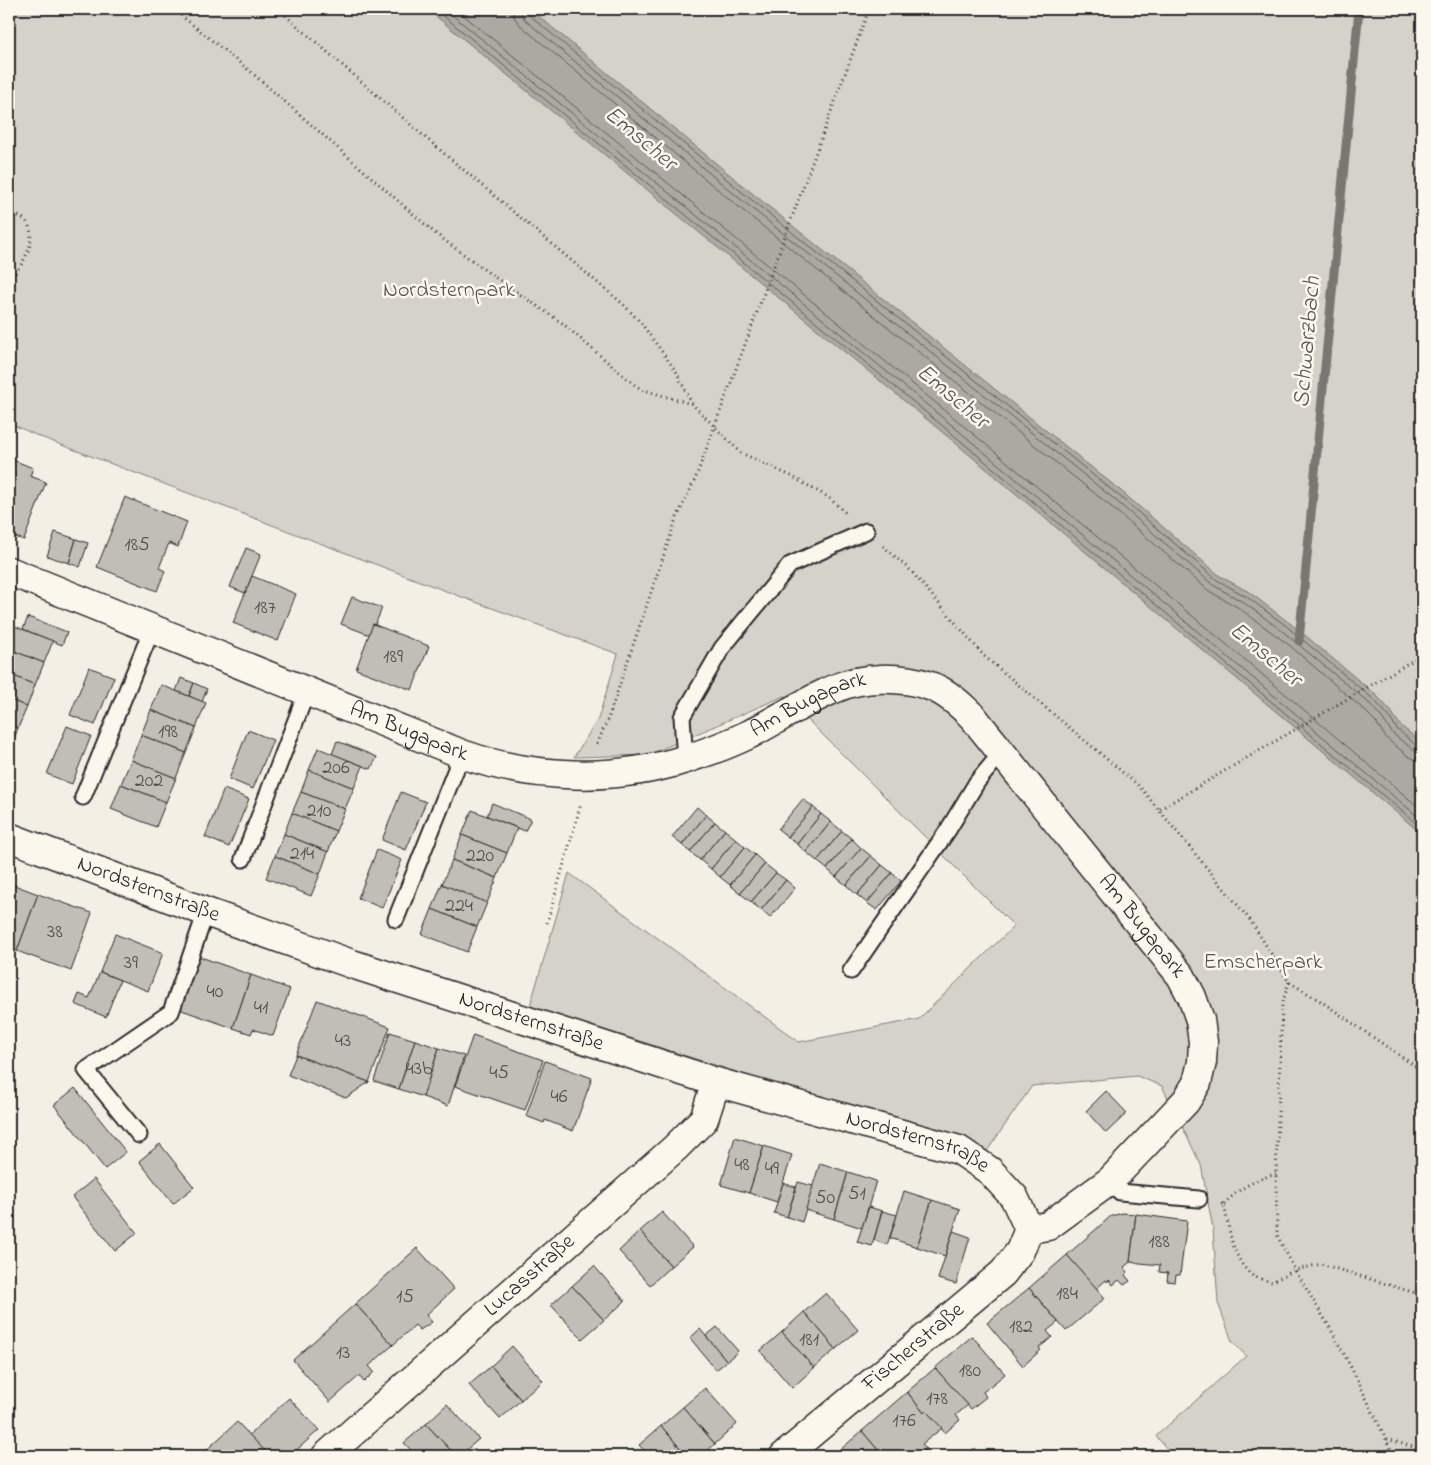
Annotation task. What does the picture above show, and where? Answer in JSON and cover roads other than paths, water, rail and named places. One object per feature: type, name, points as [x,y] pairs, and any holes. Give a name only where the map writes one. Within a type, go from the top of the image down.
[{"type":"street","name":"Am Bugapark","points":[[9,571],[462,754],[486,763],[546,773],[587,774],[636,770],[685,760],[728,744],[835,688],[869,680],[898,680],[932,686],[960,704],[1002,752],[1181,976],[1192,997],[1200,1020],[1202,1062],[1197,1083],[1186,1101],[1111,1180],[1048,1226],[1029,1229]]},
{"type":"street","name":"Nordsternstraße","points":[[9,837],[206,912],[352,964],[716,1082],[959,1150],[990,1170],[1014,1197],[1029,1229]]},
{"type":"street","name":"Lucasstraße","points":[[326,1456],[675,1148],[704,1118],[716,1082]]},
{"type":"street","name":"Fischerstraße","points":[[784,1456],[1003,1273],[1020,1251],[1029,1229]]},
{"type":"lane","points":[[685,760],[682,716],[722,648],[790,566],[866,531]]},
{"type":"lane","points":[[83,797],[152,629]]},
{"type":"lane","points":[[243,859],[307,692]]},
{"type":"lane","points":[[851,971],[948,830],[977,782],[1002,752]]},
{"type":"lane","points":[[396,920],[462,754]]},
{"type":"lane","points":[[139,1135],[86,1070],[171,1012],[206,912]]},
{"type":"lane","points":[[1111,1180],[1120,1192],[1199,1199]]},
{"type":"water","name":"Emscher","points":[[427,9],[530,9],[752,193],[1121,491],[1220,576],[1249,592],[1300,631],[1376,695],[1391,711],[1400,725],[1422,743],[1422,834],[947,436]]},
{"type":"waterway","name":"Schwarzbach","points":[[1299,641],[1359,9]]},
{"type":"park label","name":"Nordsternpark","points":[[449,291]]},
{"type":"park label","name":"Emscherpark","points":[[1263,963]]}]
